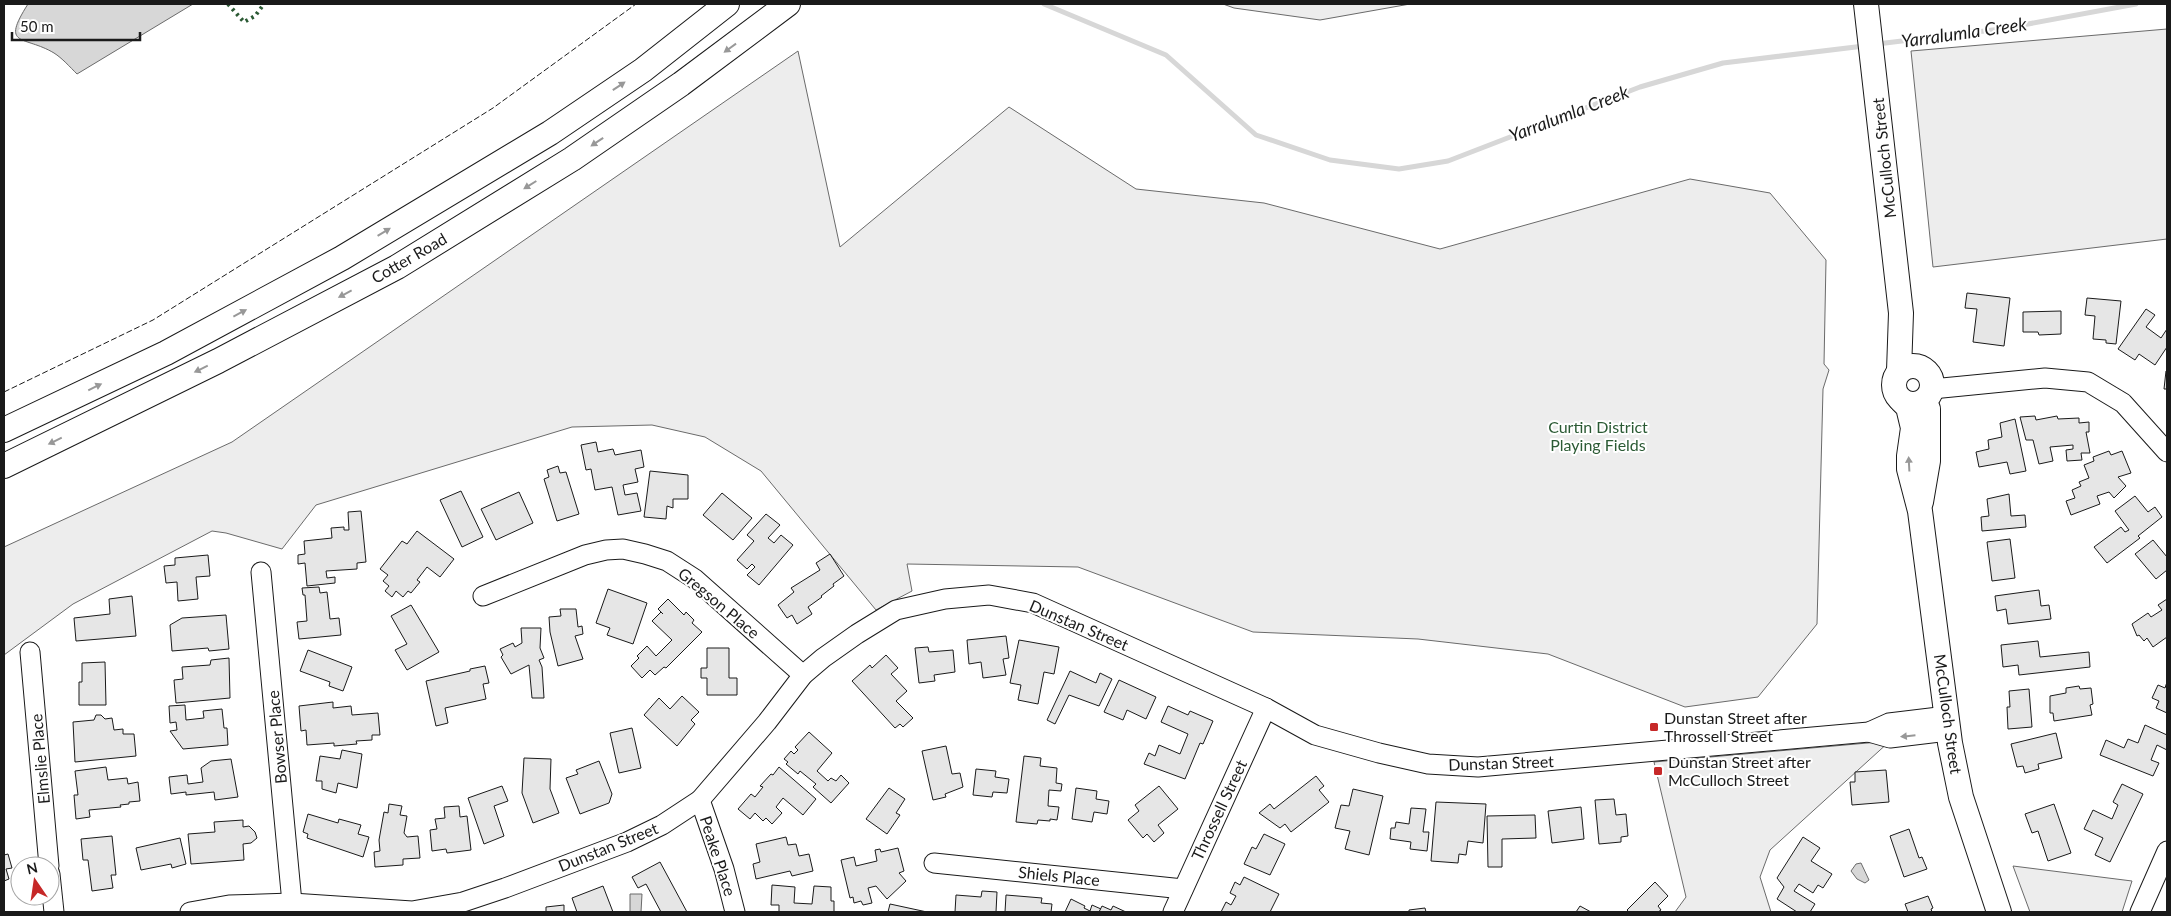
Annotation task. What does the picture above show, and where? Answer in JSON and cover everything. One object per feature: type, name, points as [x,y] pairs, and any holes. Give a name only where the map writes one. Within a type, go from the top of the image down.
[{"type":"main road","points":[[4,430],[166,352],[342,258],[550,133],[643,70],[726,4]]},
{"type":"main road","name":"Cotter Road","points":[[4,466],[218,361],[397,267],[572,159],[681,84],[788,4]]},
{"type":"main road","name":"McCulloch Street","points":[[1867,9],[1901,313],[1910,369]]},
{"type":"main road","points":[[1910,369],[1931,376],[1930,393],[1915,404],[1902,401],[1897,396],[1894,386],[1894,380],[1910,369]]},
{"type":"main road","name":"McCulloch Street","points":[[1920,511],[1928,461],[1930,393]]},
{"type":"main road","name":"McCulloch Street","points":[[1902,401],[1908,407],[1913,428],[1909,469],[1920,511],[1948,724],[1961,798],[1999,912]]},
{"type":"street","points":[[1930,393],[2045,378],[2088,382],[2123,403],[2167,452]]},
{"type":"street","name":"Gregson Place","points":[[483,596],[585,555],[606,550],[623,549],[646,554],[667,561],[695,579],[803,675]]},
{"type":"street","name":"Bowser Place","points":[[262,572],[292,903]]},
{"type":"street","name":"Dunstan Street","points":[[190,912],[229,905],[292,903],[412,912],[463,902],[627,842],[662,825],[700,800],[767,722],[803,675],[856,634],[896,610],[945,599],[989,595],[1034,603],[1266,708],[1315,736],[1428,764],[1478,767],[1869,732],[1889,723],[1948,724]]},
{"type":"street","name":"Elmslie Place","points":[[30,652],[48,856]]},
{"type":"street","name":"Throssell Street","points":[[1173,912],[1266,708]]},
{"type":"street","name":"Peake Place","points":[[700,800],[724,869],[734,912]]},
{"type":"street","points":[[2140,912],[2167,851]]},
{"type":"street","name":"Shiels Place","points":[[934,863],[1183,889]]},
{"type":"shaded area","points":[[28,4],[193,4],[77,74],[54,53],[19,38],[16,34],[20,18]]},
{"type":"shaded area","points":[[1223,4],[1410,4],[1320,20],[1234,8]]},
{"type":"shaded area","points":[[2167,29],[2167,239],[1933,267],[1911,51]]},
{"type":"shaded area","name":"Curtin District Playing Fields","points":[[798,51],[840,247],[1009,107],[1136,189],[1264,203],[1440,249],[1690,179],[1770,193],[1826,260],[1824,364],[1829,370],[1823,389],[1817,624],[1758,697],[1685,707],[1548,654],[1418,639],[1253,632],[1078,567],[907,564],[912,591],[876,610],[761,471],[705,437],[652,425],[572,427],[316,505],[282,549],[226,533],[212,531],[73,604],[4,655],[4,547],[232,442]]},
{"type":"shaded area","points":[[1890,741],[1770,850],[1760,877],[1771,912],[1675,912],[1686,897],[1654,762]]},
{"type":"shaded area","points":[[1861,863],[1869,880],[1865,883],[1857,879],[1851,871],[1856,864]]},
{"type":"shaded area","points":[[2013,866],[2132,881],[2122,912],[2030,912]]},
{"type":"shaded area","points":[[630,894],[642,894],[641,912],[630,912]]},
{"type":"building","points":[[1967,293],[2010,298],[2004,346],[1973,342],[1977,309],[1965,308]]},
{"type":"building","points":[[2087,298],[2121,301],[2116,344],[2106,343],[2106,340],[2093,339],[2095,316],[2085,315]]},
{"type":"building","points":[[2146,309],[2155,315],[2146,327],[2161,338],[2167,329],[2167,347],[2155,365],[2139,354],[2135,360],[2118,349]]},
{"type":"building","points":[[2061,311],[2061,334],[2039,335],[2038,332],[2023,332],[2023,312]]},
{"type":"building","points":[[2166,371],[2167,389],[2164,389]]},
{"type":"building","points":[[2035,416],[2036,420],[2057,416],[2058,419],[2079,418],[2079,423],[2089,422],[2089,432],[2086,432],[2090,453],[2081,453],[2082,460],[2067,461],[2066,450],[2073,449],[2073,445],[2050,447],[2053,461],[2039,464],[2033,440],[2026,440],[2020,417]]},
{"type":"building","points":[[2015,419],[2026,471],[2010,474],[2007,462],[1979,467],[1976,452],[1989,449],[1988,440],[2002,437],[2000,423]]},
{"type":"building","points":[[596,442],[598,452],[613,449],[615,455],[641,450],[644,467],[635,469],[638,482],[623,485],[625,495],[637,493],[641,511],[618,515],[612,487],[595,490],[591,469],[586,470],[581,445]]},
{"type":"building","points":[[2109,451],[2111,455],[2122,451],[2131,473],[2118,477],[2126,486],[2114,498],[2109,492],[2097,496],[2100,504],[2071,515],[2066,501],[2075,498],[2072,490],[2081,486],[2079,482],[2089,478],[2084,465],[2094,461],[2093,457]]},
{"type":"building","points":[[558,466],[560,473],[566,472],[579,514],[557,521],[544,479],[549,477],[547,470]]},
{"type":"building","points":[[650,471],[688,475],[688,499],[673,499],[673,508],[667,506],[666,519],[644,517]]},
{"type":"building","points":[[461,491],[483,537],[462,547],[440,500]]},
{"type":"building","points":[[519,492],[533,523],[496,540],[481,509]]},
{"type":"building","points":[[722,493],[752,518],[733,540],[703,515]]},
{"type":"building","points":[[2009,494],[2011,516],[2025,515],[2026,527],[1982,531],[1981,517],[1989,516],[1987,499]]},
{"type":"building","points":[[2135,496],[2148,512],[2155,507],[2162,517],[2138,536],[2140,538],[2107,563],[2094,547],[2121,527],[2125,532],[2129,530],[2115,511]]},
{"type":"building","points":[[361,511],[366,562],[357,563],[357,569],[326,571],[327,578],[335,577],[335,583],[307,586],[305,563],[298,564],[298,555],[305,554],[304,541],[332,538],[331,528],[344,527],[344,530],[349,530],[348,512]]},
{"type":"building","points":[[766,514],[780,525],[768,538],[774,543],[781,535],[793,545],[759,585],[747,575],[755,567],[752,564],[747,569],[737,560],[754,541],[747,535]]},
{"type":"building","points":[[417,531],[454,559],[440,577],[427,567],[417,580],[420,582],[411,593],[408,591],[403,597],[396,591],[392,597],[385,591],[389,586],[383,581],[388,575],[380,569],[402,541],[407,544]]},
{"type":"building","points":[[2010,539],[2015,578],[1992,581],[1987,542]]},
{"type":"building","points":[[2153,540],[2167,557],[2167,570],[2156,579],[2135,554]]},
{"type":"building","points":[[830,554],[844,576],[833,584],[834,586],[822,597],[808,607],[812,614],[797,624],[792,615],[787,618],[778,605],[794,592],[791,588],[820,570],[816,563]]},
{"type":"building","points":[[208,555],[210,576],[196,577],[198,599],[178,601],[177,582],[166,583],[164,566],[175,565],[175,558]]},
{"type":"building","points":[[319,587],[320,593],[327,592],[330,619],[339,618],[341,635],[299,639],[297,622],[307,621],[305,595],[303,595],[302,588]]},
{"type":"building","points":[[608,589],[647,603],[633,644],[607,635],[610,628],[596,623]]},
{"type":"building","points":[[2039,590],[2041,606],[2049,605],[2051,619],[2008,624],[2006,609],[1997,611],[1995,596]]},
{"type":"building","points":[[132,596],[136,636],[76,641],[74,618],[110,614],[109,599]]},
{"type":"building","points":[[668,599],[684,615],[686,612],[694,620],[692,623],[702,632],[666,668],[664,667],[655,675],[650,670],[642,678],[631,666],[639,658],[637,656],[647,646],[656,656],[672,640],[652,621],[661,612],[658,609]]},
{"type":"building","points":[[2167,599],[2167,637],[2153,647],[2147,638],[2144,641],[2139,635],[2137,636],[2132,624],[2148,613],[2151,617],[2162,610],[2158,605]]},
{"type":"building","points":[[411,605],[439,652],[407,670],[395,650],[407,644],[391,616]]},
{"type":"building","points":[[560,609],[576,609],[578,627],[582,626],[583,634],[575,636],[583,659],[558,666],[550,632],[549,617],[561,616]]},
{"type":"building","points":[[226,615],[229,649],[209,651],[208,648],[172,651],[170,625],[182,618]]},
{"type":"building","points":[[521,628],[541,628],[540,648],[544,658],[539,660],[542,667],[544,698],[532,698],[529,665],[511,674],[501,657],[503,655],[500,649],[513,643],[515,647],[522,643]]},
{"type":"building","points":[[1006,636],[1009,658],[1003,659],[1006,675],[983,678],[981,662],[969,664],[967,640]]},
{"type":"building","points":[[1019,640],[1059,647],[1054,674],[1044,672],[1038,704],[1018,700],[1021,685],[1010,683]]},
{"type":"building","points":[[2038,641],[2040,657],[2089,652],[2090,667],[2019,675],[2018,665],[2003,667],[2001,645]]},
{"type":"building","points":[[928,647],[929,652],[953,650],[955,672],[934,675],[935,681],[919,683],[915,648]]},
{"type":"building","points":[[707,648],[729,648],[729,678],[737,678],[737,695],[707,695],[707,678],[701,678],[701,668],[707,668]]},
{"type":"building","points":[[308,650],[352,667],[343,691],[329,686],[330,682],[300,671]]},
{"type":"building","points":[[886,655],[898,668],[891,674],[907,691],[896,701],[913,718],[903,727],[900,724],[895,728],[852,681],[870,665],[872,668]]},
{"type":"building","points":[[229,658],[230,698],[176,703],[174,680],[183,679],[182,667],[210,665],[211,660]]},
{"type":"building","points":[[105,662],[106,705],[79,705],[79,682],[82,682],[82,663]]},
{"type":"building","points":[[485,666],[489,683],[483,684],[486,699],[445,708],[448,723],[436,726],[426,681]]},
{"type":"building","points":[[1070,671],[1096,683],[1100,673],[1112,679],[1099,706],[1069,695],[1055,724],[1047,720]]},
{"type":"building","points":[[1119,680],[1156,697],[1146,719],[1127,710],[1123,720],[1104,712]]},
{"type":"building","points":[[2167,682],[2167,713],[2156,708],[2159,701],[2152,698],[2158,685],[2165,688]]},
{"type":"building","points":[[2079,686],[2080,689],[2091,688],[2093,704],[2090,705],[2092,715],[2054,721],[2053,713],[2050,713],[2050,696],[2066,693],[2066,688]]},
{"type":"building","points":[[2029,689],[2032,727],[2008,729],[2007,707],[2010,707],[2009,691]]},
{"type":"building","points":[[682,696],[699,712],[691,720],[695,724],[677,746],[644,715],[659,698],[670,709]]},
{"type":"building","points":[[333,702],[333,708],[351,706],[352,715],[378,713],[380,735],[372,735],[372,740],[356,741],[357,744],[334,746],[334,743],[307,745],[306,730],[301,731],[299,706]]},
{"type":"building","points":[[185,705],[186,720],[204,718],[203,711],[222,709],[224,728],[227,728],[228,745],[183,749],[170,731],[177,730],[176,722],[170,723],[169,706]]},
{"type":"building","points":[[1168,706],[1188,715],[1190,711],[1213,721],[1203,744],[1200,743],[1185,779],[1144,764],[1149,753],[1155,756],[1159,745],[1180,754],[1188,734],[1161,722]]},
{"type":"building","points":[[96,715],[101,715],[105,719],[112,718],[114,730],[123,729],[123,734],[134,734],[136,756],[75,762],[73,722],[94,720]]},
{"type":"building","points":[[2145,725],[2167,735],[2167,750],[2157,745],[2151,760],[2159,763],[2153,776],[2100,755],[2106,740],[2124,748],[2128,739],[2138,743]]},
{"type":"building","points":[[632,728],[641,768],[619,773],[610,733]]},
{"type":"building","points":[[809,732],[832,753],[817,771],[828,781],[831,778],[836,781],[841,775],[849,783],[831,803],[813,787],[816,784],[800,771],[798,774],[786,764],[788,762],[784,759],[791,751],[794,754],[798,750],[795,747]]},
{"type":"building","points":[[2056,733],[2062,758],[2038,764],[2039,769],[2025,773],[2023,766],[2017,767],[2011,744]]},
{"type":"building","points":[[946,746],[952,774],[960,773],[963,787],[945,794],[946,797],[933,800],[922,751]]},
{"type":"building","points":[[342,750],[362,754],[357,788],[338,783],[336,793],[322,789],[322,781],[316,781],[320,756],[340,759]]},
{"type":"building","points":[[1024,756],[1041,758],[1040,766],[1057,768],[1056,783],[1062,784],[1061,791],[1049,790],[1048,806],[1059,807],[1057,820],[1038,820],[1037,824],[1016,822]]},
{"type":"building","points":[[524,758],[551,759],[550,789],[559,813],[533,823],[522,793]]},
{"type":"building","points":[[231,759],[238,797],[215,800],[214,792],[186,795],[186,792],[171,794],[169,777],[187,775],[188,784],[203,782],[201,768],[211,761]]},
{"type":"building","points":[[599,761],[612,794],[609,803],[580,814],[566,778],[578,774],[576,770]]},
{"type":"building","points":[[106,767],[108,780],[127,778],[128,784],[138,782],[140,801],[129,802],[129,804],[120,805],[121,807],[89,810],[90,817],[76,819],[74,795],[78,795],[75,771]]},
{"type":"building","points":[[779,767],[816,799],[803,815],[783,798],[776,807],[782,813],[772,824],[766,818],[763,821],[755,813],[750,819],[738,809],[751,794],[755,797],[763,787],[760,786]]},
{"type":"building","points":[[976,769],[996,771],[995,777],[1009,779],[1007,793],[993,792],[992,797],[973,795]]},
{"type":"building","points":[[1886,770],[1889,802],[1852,805],[1850,782],[1855,782],[1855,772]]},
{"type":"building","points":[[1316,776],[1324,786],[1319,790],[1329,802],[1291,832],[1285,824],[1280,828],[1259,813],[1270,804],[1274,809]]},
{"type":"building","points":[[2122,784],[2143,794],[2110,862],[2095,855],[2103,838],[2084,829],[2093,810],[2112,819],[2118,805],[2113,802]]},
{"type":"building","points":[[502,786],[508,801],[494,806],[504,836],[484,844],[468,798]]},
{"type":"building","points":[[1159,786],[1178,809],[1158,825],[1164,833],[1154,842],[1147,834],[1143,838],[1128,820],[1139,811],[1135,805]]},
{"type":"building","points":[[889,788],[905,799],[896,813],[900,815],[887,834],[866,819]]},
{"type":"building","points":[[1076,788],[1097,791],[1096,799],[1109,801],[1107,814],[1094,812],[1092,822],[1072,819]]},
{"type":"building","points":[[1353,789],[1383,796],[1369,855],[1345,849],[1350,831],[1335,828],[1341,805],[1349,806]]},
{"type":"building","points":[[1614,799],[1616,815],[1626,814],[1628,836],[1621,837],[1621,842],[1599,844],[1595,800]]},
{"type":"building","points":[[1436,802],[1486,804],[1483,843],[1468,841],[1466,855],[1459,854],[1458,863],[1431,861]]},
{"type":"building","points":[[389,804],[402,806],[400,815],[407,816],[404,833],[407,837],[418,836],[420,858],[403,859],[403,865],[375,867],[374,852],[380,851],[379,840],[384,812],[388,813]]},
{"type":"building","points":[[2054,804],[2071,853],[2048,861],[2038,831],[2032,833],[2025,814]]},
{"type":"building","points":[[459,806],[460,817],[467,816],[471,850],[447,853],[446,849],[432,851],[430,830],[437,829],[435,819],[445,818],[444,807]]},
{"type":"building","points":[[1581,807],[1584,839],[1552,843],[1548,811]]},
{"type":"building","points":[[1411,808],[1426,809],[1423,832],[1429,832],[1427,851],[1410,849],[1411,842],[1390,839],[1391,828],[1395,828],[1396,822],[1409,824]]},
{"type":"building","points":[[308,814],[338,823],[339,819],[361,825],[358,834],[369,837],[363,857],[307,838],[308,834],[303,832]]},
{"type":"building","points":[[1535,815],[1536,838],[1502,839],[1502,867],[1488,867],[1487,816]]},
{"type":"building","points":[[243,820],[243,827],[249,826],[255,832],[257,838],[251,843],[243,844],[244,860],[191,864],[188,834],[215,832],[214,822]]},
{"type":"building","points":[[1909,829],[1919,858],[1922,857],[1927,869],[1904,877],[1890,836]]},
{"type":"building","points":[[1264,834],[1285,844],[1270,875],[1244,864],[1252,847],[1256,849]]},
{"type":"building","points":[[112,836],[116,875],[111,875],[113,888],[92,891],[88,860],[83,860],[81,839]]},
{"type":"building","points":[[786,837],[788,845],[796,844],[799,856],[809,854],[813,871],[792,876],[790,871],[756,879],[753,864],[760,862],[756,844]]},
{"type":"building","points":[[1803,837],[1820,848],[1811,861],[1832,874],[1823,888],[1818,885],[1813,893],[1799,884],[1794,891],[1815,904],[1810,912],[1797,912],[1777,899],[1784,887],[1777,878]]},
{"type":"building","points":[[180,838],[186,864],[172,868],[171,864],[141,870],[136,848]]},
{"type":"building","points":[[898,848],[904,871],[899,873],[906,881],[887,899],[876,886],[868,888],[872,903],[863,905],[861,901],[854,903],[853,897],[850,898],[841,860],[854,857],[856,866],[877,861],[875,850],[880,849],[881,852]]},
{"type":"building","points":[[8,854],[10,868],[6,869],[9,879],[4,881],[4,855]]},
{"type":"building","points":[[660,862],[687,912],[661,912],[646,884],[638,888],[632,877]]},
{"type":"building","points":[[1244,877],[1279,894],[1270,912],[1221,912],[1226,902],[1231,905],[1236,896],[1230,893],[1235,882],[1240,885]]},
{"type":"building","points":[[1655,882],[1668,896],[1658,906],[1661,910],[1658,912],[1629,912],[1627,910]]},
{"type":"building","points":[[772,885],[795,887],[794,903],[812,904],[814,886],[831,887],[831,901],[834,901],[834,912],[779,912],[779,905],[771,905]]},
{"type":"building","points":[[603,886],[613,912],[577,912],[572,898]]},
{"type":"building","points":[[982,891],[997,892],[996,912],[955,912],[956,895],[981,897]]},
{"type":"building","points":[[1006,895],[1042,898],[1041,903],[1052,904],[1051,912],[1005,912]]},
{"type":"building","points":[[1928,896],[1933,908],[1931,909],[1932,912],[1908,912],[1905,904]]},
{"type":"building","points":[[1071,899],[1085,906],[1084,908],[1090,911],[1092,905],[1101,909],[1099,912],[1065,912]]},
{"type":"building","points":[[890,904],[927,912],[888,912]]},
{"type":"building","points":[[564,905],[564,912],[546,912],[546,907]]},
{"type":"building","points":[[1102,906],[1111,910],[1113,906],[1126,912],[1099,912]]},
{"type":"building","points":[[1580,906],[1591,912],[1576,912]]},
{"type":"building","points":[[1425,908],[1426,912],[1409,912],[1409,910]]},
{"type":"waterway","name":"Yarralumla Creek","points":[[1044,4],[1166,55],[1256,135],[1330,160],[1399,169],[1448,161],[1640,87],[1723,63],[1864,46]]},
{"type":"waterway","name":"Yarralumla Creek","points":[[1877,44],[2001,29],[2136,4]]},
{"type":"hedge","points":[[228,4],[244,22],[255,16],[264,4]]},
{"type":"fence","points":[[4,392],[153,320],[493,108],[636,4]]},
{"type":"place","name":"Dunstan Street after Throssell Street","points":[[1654,727]]},
{"type":"place","name":"Dunstan Street after McCulloch Street","points":[[1658,771]]}]
